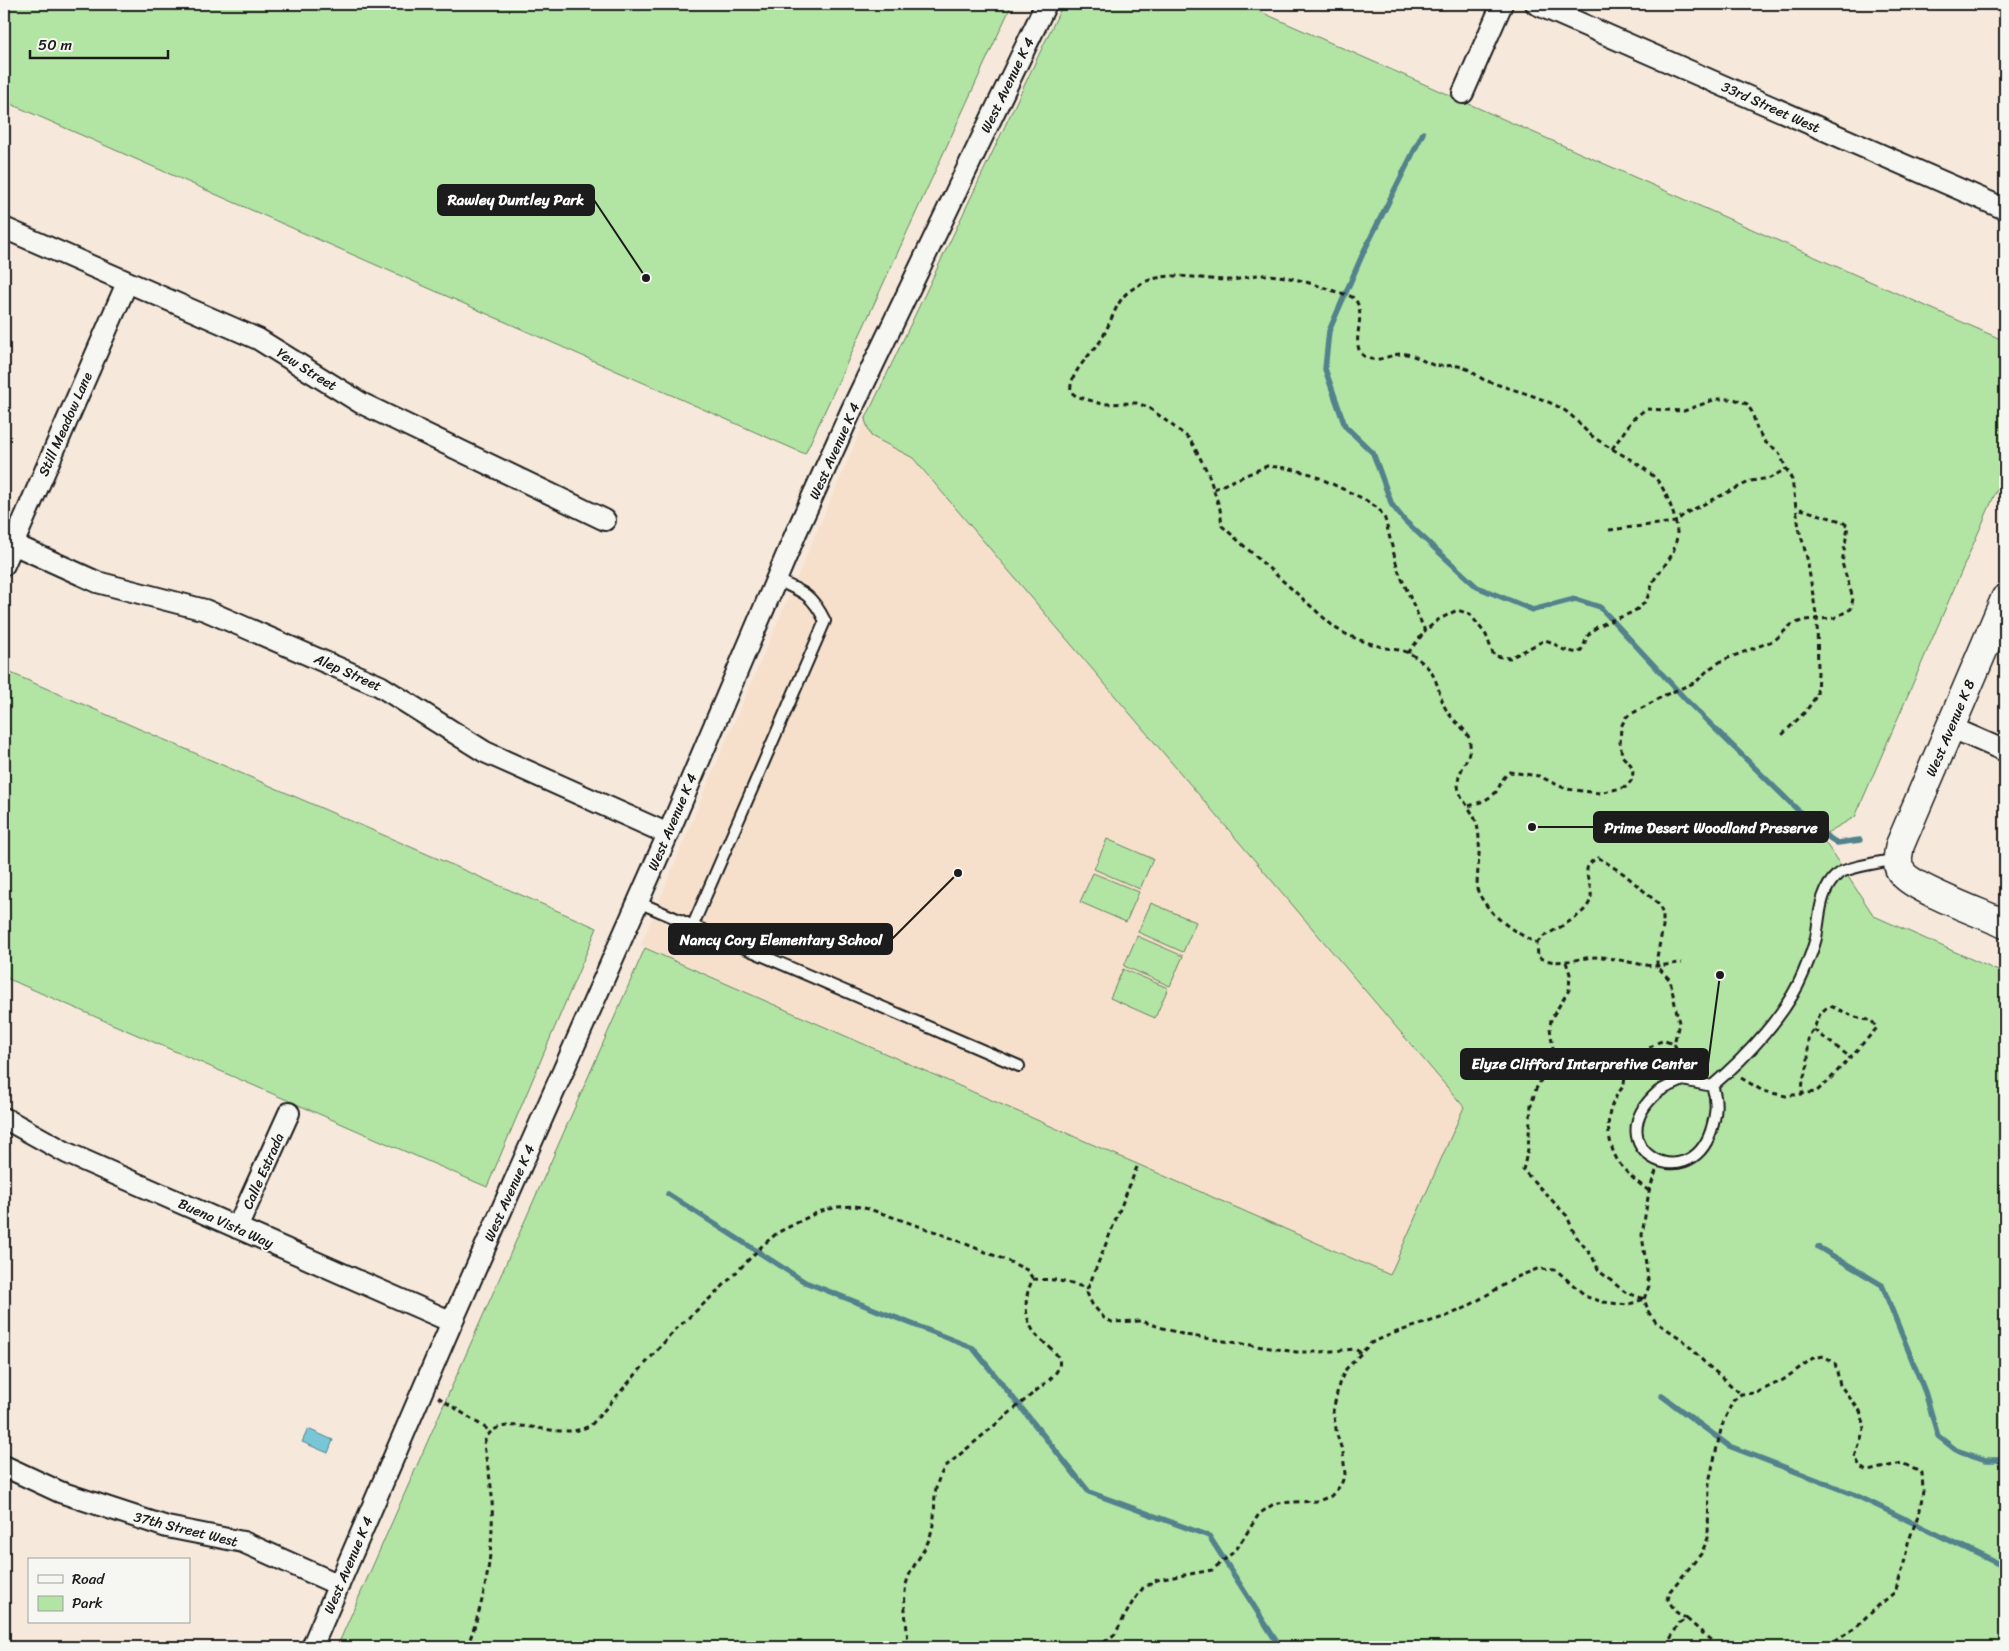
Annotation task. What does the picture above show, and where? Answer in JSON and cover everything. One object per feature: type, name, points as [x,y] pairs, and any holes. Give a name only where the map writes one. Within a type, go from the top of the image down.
[{"type":"street","name":"West Avenue K 4","points":[[312,1647],[452,1322],[668,834],[776,580],[852,409],[1046,4]]},
{"type":"street","points":[[1463,93],[1502,4]]},
{"type":"street","name":"33rd Street West","points":[[1536,4],[2005,209]]},
{"type":"street","name":"Yew Street","points":[[4,228],[258,339],[361,403],[605,520]]},
{"type":"street","name":"Still Meadow Lane","points":[[4,565],[127,282]]},
{"type":"street","name":"Alep Street","points":[[13,544],[97,582],[205,610],[380,686],[485,752],[668,834]]},
{"type":"street","name":"West Avenue K 8","points":[[1896,859],[1900,845],[2005,599]]},
{"type":"street","points":[[1950,727],[2005,751]]},
{"type":"street","points":[[1896,859],[1902,874],[1915,884],[2005,924]]},
{"type":"street","name":"Calle Estrada","points":[[237,1228],[289,1113]]},
{"type":"street","name":"Buena Vista Way","points":[[4,1118],[67,1153],[452,1322]]},
{"type":"street","name":"37th Street West","points":[[4,1466],[60,1492],[167,1527],[242,1542],[339,1585]]},
{"type":"lane","points":[[693,925],[825,621],[819,608],[806,593],[776,580]]},
{"type":"lane","points":[[1712,1086],[1729,1072],[1772,1024],[1787,1003],[1802,976],[1815,940],[1821,902],[1830,883],[1840,873],[1896,859]]},
{"type":"lane","points":[[638,902],[1019,1066]]},
{"type":"lane","points":[[1683,1080],[1712,1086],[1716,1096],[1715,1118],[1708,1140],[1695,1156],[1675,1164],[1659,1161],[1646,1154],[1637,1141],[1636,1125],[1643,1110],[1659,1091],[1683,1080]]},
{"type":"path","points":[[1408,653],[1425,631],[1438,620],[1457,610],[1470,614],[1486,635],[1494,656],[1510,658],[1545,640],[1564,650],[1578,653],[1583,649],[1588,634],[1640,608],[1647,598],[1655,579],[1666,566],[1674,550],[1677,533],[1664,490],[1656,479],[1641,467],[1590,435],[1563,410],[1486,380],[1461,366],[1434,365],[1407,354],[1396,354],[1379,359],[1368,358],[1360,352],[1358,343],[1360,313],[1358,304],[1352,297],[1306,281],[1259,275],[1231,280],[1178,275],[1163,276],[1137,286],[1125,294],[1118,304],[1106,333],[1074,376],[1070,387],[1071,392],[1076,396],[1102,404],[1136,403],[1148,407],[1190,439],[1208,473],[1214,489],[1220,509],[1222,526],[1344,634],[1366,643],[1408,653],[1428,667],[1435,677],[1442,704],[1449,715],[1465,730],[1470,743],[1458,784],[1460,795],[1469,806],[1477,823],[1479,836],[1476,868],[1477,889],[1480,896],[1500,922],[1537,943]]},
{"type":"path","points":[[1612,449],[1633,419],[1646,410],[1684,411],[1716,399],[1734,399],[1746,404],[1752,412],[1757,429],[1765,442],[1778,451],[1792,480],[1799,528],[1807,558],[1817,620],[1817,695],[1806,711],[1781,736]]},
{"type":"path","points":[[1214,489],[1267,466],[1287,468],[1311,474],[1340,486],[1379,509],[1385,519],[1392,539],[1398,570],[1425,631]]},
{"type":"path","points":[[1609,530],[1675,522],[1686,513],[1736,488],[1751,481],[1770,478],[1786,469]]},
{"type":"path","points":[[1469,806],[1486,800],[1495,793],[1505,775],[1510,772],[1539,776],[1566,789],[1599,794],[1626,787],[1632,781],[1633,773],[1631,765],[1622,756],[1620,742],[1620,727],[1626,717],[1665,695],[1696,682],[1708,669],[1723,660],[1775,640],[1791,625],[1804,620],[1826,620],[1844,614],[1853,605],[1854,598],[1842,563],[1848,526],[1841,521],[1797,508]]},
{"type":"path","points":[[1682,963],[1657,966],[1603,957],[1591,957],[1566,962],[1546,961],[1538,957],[1537,943],[1541,938],[1584,912],[1591,897],[1586,873],[1588,864],[1599,858],[1624,874],[1659,904],[1663,915],[1663,927],[1657,966],[1670,980],[1679,1023],[1674,1044],[1680,1055],[1683,1080]]},
{"type":"path","points":[[1566,962],[1570,974],[1569,990],[1551,1019],[1550,1028],[1554,1056],[1542,1078],[1531,1105],[1528,1149],[1523,1170],[1567,1216],[1575,1235],[1592,1256],[1598,1271],[1626,1292],[1644,1299]]},
{"type":"path","points":[[1729,1072],[1763,1091],[1786,1096],[1802,1092],[1816,1092],[1877,1028],[1871,1020],[1858,1019],[1841,1009],[1829,1006],[1820,1012],[1814,1030],[1808,1036],[1808,1065],[1803,1079],[1802,1092]]},
{"type":"path","points":[[1814,1030],[1850,1057]]},
{"type":"path","points":[[1635,1062],[1656,1043],[1664,1041],[1674,1044]]},
{"type":"path","points":[[1659,1161],[1648,1199],[1642,1235],[1649,1286],[1644,1299],[1649,1312],[1656,1322],[1684,1340],[1710,1367],[1742,1394]]},
{"type":"path","points":[[1137,1167],[1088,1288],[1087,1293],[1092,1304],[1104,1318],[1112,1322],[1141,1321],[1185,1335],[1296,1352],[1355,1349],[1362,1353]]},
{"type":"path","points":[[466,1647],[488,1578],[491,1554],[492,1498],[484,1444],[486,1436],[490,1431],[506,1425],[567,1431],[582,1429],[591,1425],[676,1329],[777,1233],[818,1212],[838,1207],[855,1206],[928,1229],[1008,1261],[1027,1270],[1033,1280]]},
{"type":"path","points":[[1097,1647],[1115,1634],[1132,1603],[1143,1588],[1157,1580],[1212,1570],[1236,1550],[1259,1514],[1275,1503],[1318,1501],[1331,1496],[1340,1485],[1345,1474],[1343,1453],[1337,1435],[1333,1411],[1339,1384],[1346,1369],[1371,1343],[1466,1308],[1517,1278],[1537,1269],[1556,1270],[1587,1297],[1603,1302],[1627,1305],[1644,1299]]},
{"type":"path","points":[[1033,1280],[1056,1280],[1088,1288]]},
{"type":"path","points":[[908,1647],[906,1585],[911,1571],[931,1534],[934,1519],[933,1500],[939,1476],[946,1466],[1056,1374],[1060,1365],[1056,1351],[1032,1330],[1028,1318],[1026,1304],[1028,1289],[1033,1280]]},
{"type":"path","points":[[1721,1647],[1715,1644],[1688,1619],[1676,1612],[1668,1600],[1670,1591],[1701,1554],[1708,1538],[1709,1482],[1722,1425],[1732,1401],[1742,1394],[1756,1393],[1782,1380],[1813,1358],[1824,1356],[1835,1362],[1840,1385],[1860,1411],[1865,1426],[1855,1458],[1860,1468],[1868,1471],[1902,1464],[1922,1473],[1923,1490],[1920,1510],[1908,1543],[1903,1568],[1895,1592],[1858,1626],[1827,1647]]},
{"type":"path","points":[[423,1390],[444,1400],[490,1431]]},
{"type":"path","points":[[1666,1647],[1679,1623],[1688,1619]]},
{"type":"shaded area","points":[[865,420],[871,436],[913,458],[1464,1107],[1390,1275],[641,945],[704,792]]},
{"type":"green space","points":[[4,4],[1012,4],[805,454],[4,101]]},
{"type":"green space","points":[[1063,4],[1243,4],[2005,341],[2005,471],[1855,817],[1821,836],[1874,916],[2005,974],[2005,1647],[337,1647],[645,948],[1390,1275],[1464,1107],[913,458],[871,436],[865,420]]},
{"type":"green space","points":[[4,670],[597,928],[487,1187],[4,977]]},
{"type":"green space","points":[[1107,839],[1153,859],[1140,889],[1094,869]]},
{"type":"green space","points":[[1093,873],[1139,892],[1126,922],[1080,902]]},
{"type":"green space","points":[[1151,903],[1196,922],[1183,952],[1138,932]]},
{"type":"green space","points":[[1137,936],[1183,956],[1170,986],[1124,966]]},
{"type":"green space","points":[[1123,969],[1168,988],[1155,1018],[1110,998]]},
{"type":"water","points":[[308,1429],[333,1440],[328,1453],[302,1442]]},
{"type":"waterway","points":[[1423,133],[1364,251],[1329,331],[1325,369],[1345,426],[1373,453],[1392,505],[1405,521],[1477,587],[1533,610],[1575,599],[1600,607],[1689,703],[1818,830],[1837,843],[1860,840]]},
{"type":"waterway","points":[[668,1194],[805,1282],[973,1348],[1089,1492],[1209,1536],[1280,1647]]},
{"type":"waterway","points":[[1818,1247],[1882,1285],[1925,1392],[1938,1436],[1956,1450],[1986,1460],[2005,1460]]},
{"type":"waterway","points":[[1662,1396],[1729,1446],[1851,1493],[2005,1567]]},
{"type":"place","name":"Rawley Duntley Park","points":[[646,278]]},
{"type":"place","name":"Prime Desert Woodland Preserve","points":[[1532,827]]},
{"type":"place","name":"Nancy Cory Elementary School","points":[[958,873]]},
{"type":"place","name":"Elyze Clifford Interpretive Center","points":[[1720,975]]}]
